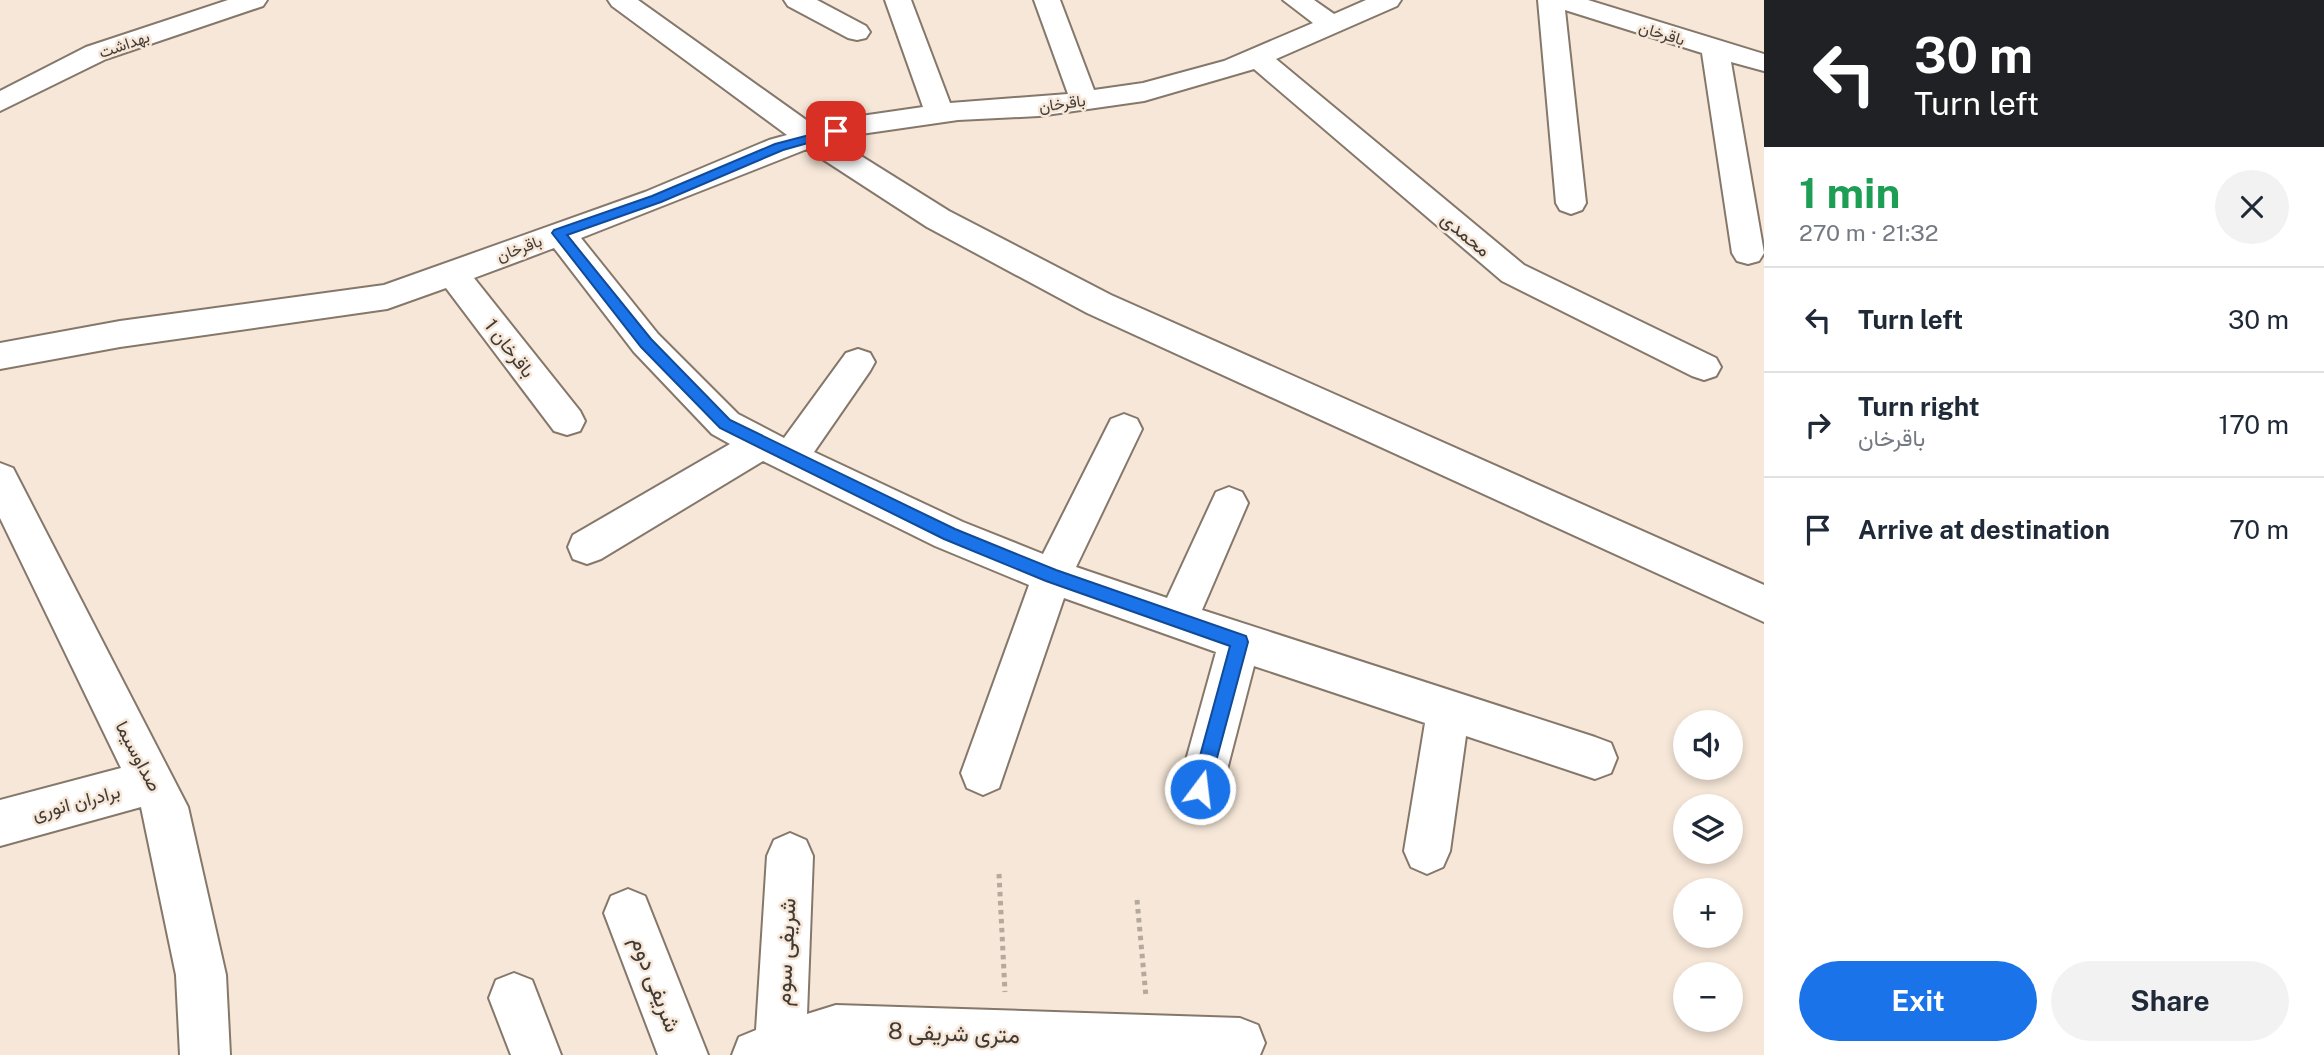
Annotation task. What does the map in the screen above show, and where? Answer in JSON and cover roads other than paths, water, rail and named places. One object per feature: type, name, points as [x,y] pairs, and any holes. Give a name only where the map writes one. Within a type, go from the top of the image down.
[{"type":"street","name":"بهداشت","points":[[0,102],[96,53],[254,0]]},
{"type":"street","points":[[621,0],[811,138],[938,219],[1099,304],[1764,604]]},
{"type":"street","points":[[797,0],[857,32]]},
{"type":"street","points":[[898,0],[940,114]]},
{"type":"street","points":[[1047,0],[1084,100]]},
{"type":"street","points":[[1296,0],[1332,24]]},
{"type":"street","name":"باقرخان","points":[[0,356],[120,334],[387,297],[656,199],[779,147],[861,125],[940,114],[1039,107],[1144,92],[1234,67],[1388,0]]},
{"type":"street","points":[[1551,0],[1571,203]]},
{"type":"street","name":"باقرخان","points":[[1560,0],[1764,63]]},
{"type":"street","points":[[1715,49],[1748,253]]},
{"type":"street","name":"محمدی","points":[[1257,57],[1513,273],[1704,367]]},
{"type":"street","points":[[559,233],[646,343],[725,424],[776,451],[950,534],[1052,576],[1240,642],[1595,758]]},
{"type":"street","name":"باقرخان 1","points":[[453,274],[567,421]]},
{"type":"street","points":[[587,547],[776,451],[858,362]]},
{"type":"street","points":[[983,773],[1052,576],[1124,429]]},
{"type":"street","name":"صداوسیما","points":[[0,479],[165,807],[201,975],[205,1055]]},
{"type":"street","points":[[1178,620],[1229,503]]},
{"type":"street","points":[[1200,789],[1240,642]]},
{"type":"street","points":[[1427,851],[1448,710]]},
{"type":"street","name":"برادران انوری","points":[[0,823],[152,782]]},
{"type":"street","name":"شریفی سوم","points":[[769,1051],[790,856]]},
{"type":"street","name":"شریفی دوم","points":[[628,913],[683,1055]]},
{"type":"street","points":[[514,998],[536,1055]]},
{"type":"street","name":"8 متری شریفی","points":[[769,1051],[836,1030],[1010,1045],[1150,1040],[1240,1042]]}]
